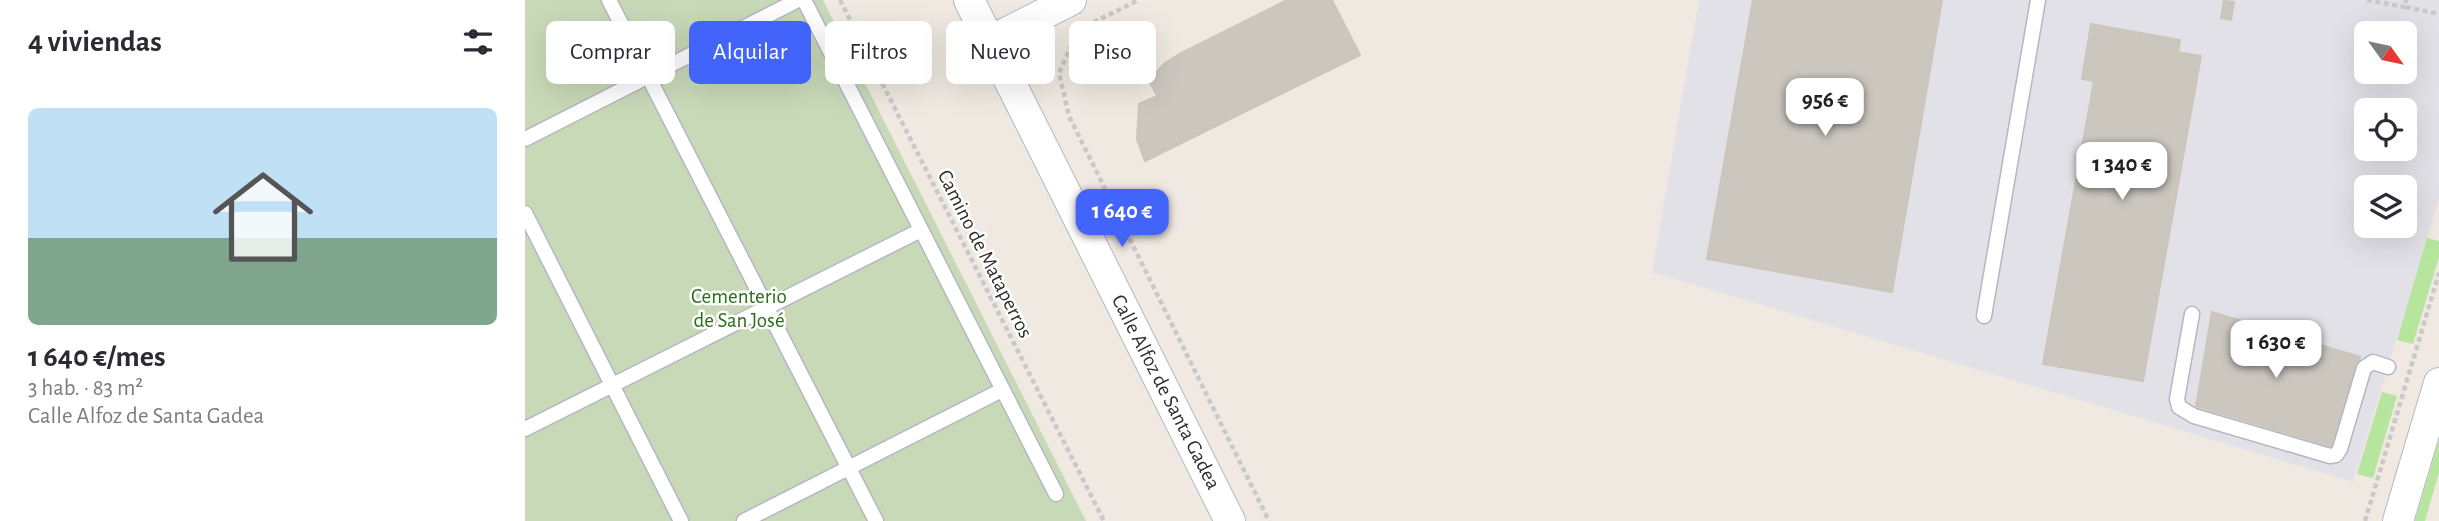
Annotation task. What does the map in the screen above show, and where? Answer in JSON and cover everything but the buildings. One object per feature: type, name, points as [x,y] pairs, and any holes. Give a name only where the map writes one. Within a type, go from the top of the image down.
[{"type":"street","name":"Calle Alfoz de Santa Gadea","points":[[969,0],[980,21]]},
{"type":"street","points":[[1029,21],[1068,1]]},
{"type":"street","name":"Calle Alfoz de Santa Gadea","points":[[1012,84],[1230,521]]},
{"type":"street","points":[[2398,521],[2439,383]]},
{"type":"lane","points":[[609,0],[620,21]]},
{"type":"lane","points":[[675,62],[798,0]]},
{"type":"lane","points":[[804,0],[1056,494]]},
{"type":"lane","points":[[1984,316],[2038,0]]},
{"type":"lane","points":[[525,139],[632,84]]},
{"type":"lane","points":[[652,84],[876,521]]},
{"type":"lane","points":[[525,213],[681,521]]},
{"type":"lane","points":[[525,429],[921,230]]},
{"type":"lane","points":[[2192,314],[2177,400],[2179,407],[2194,416],[2330,456],[2336,455],[2340,449],[2364,368],[2373,362],[2388,367]]},
{"type":"lane","points":[[744,521],[1002,390]]},
{"type":"path","name":"Camino de Mataperros","points":[[840,0],[1104,521]]},
{"type":"path","points":[[1097,21],[1139,0]]},
{"type":"path","points":[[2367,0],[2439,14]]},
{"type":"path","points":[[2405,7],[2406,0]]},
{"type":"path","points":[[1068,1],[1076,21]]},
{"type":"path","points":[[1069,46],[1059,74],[1069,116],[1269,521]]},
{"type":"path","points":[[2365,521],[2439,273]]},
{"type":"shaded area","points":[[1699,0],[2439,0],[2439,199],[2353,482],[1652,272]]},
{"type":"green space","name":"Cementerio de San José","points":[[525,0],[823,0],[834,21],[825,21],[825,84],[865,84],[1086,521],[525,521]]},
{"type":"green space","points":[[2427,238],[2439,241],[2439,257],[2413,344],[2397,340]]},
{"type":"green space","points":[[2382,392],[2397,396],[2373,478],[2357,474]]},
{"type":"green space","points":[[2439,440],[2439,472],[2425,521],[2415,521]]}]
